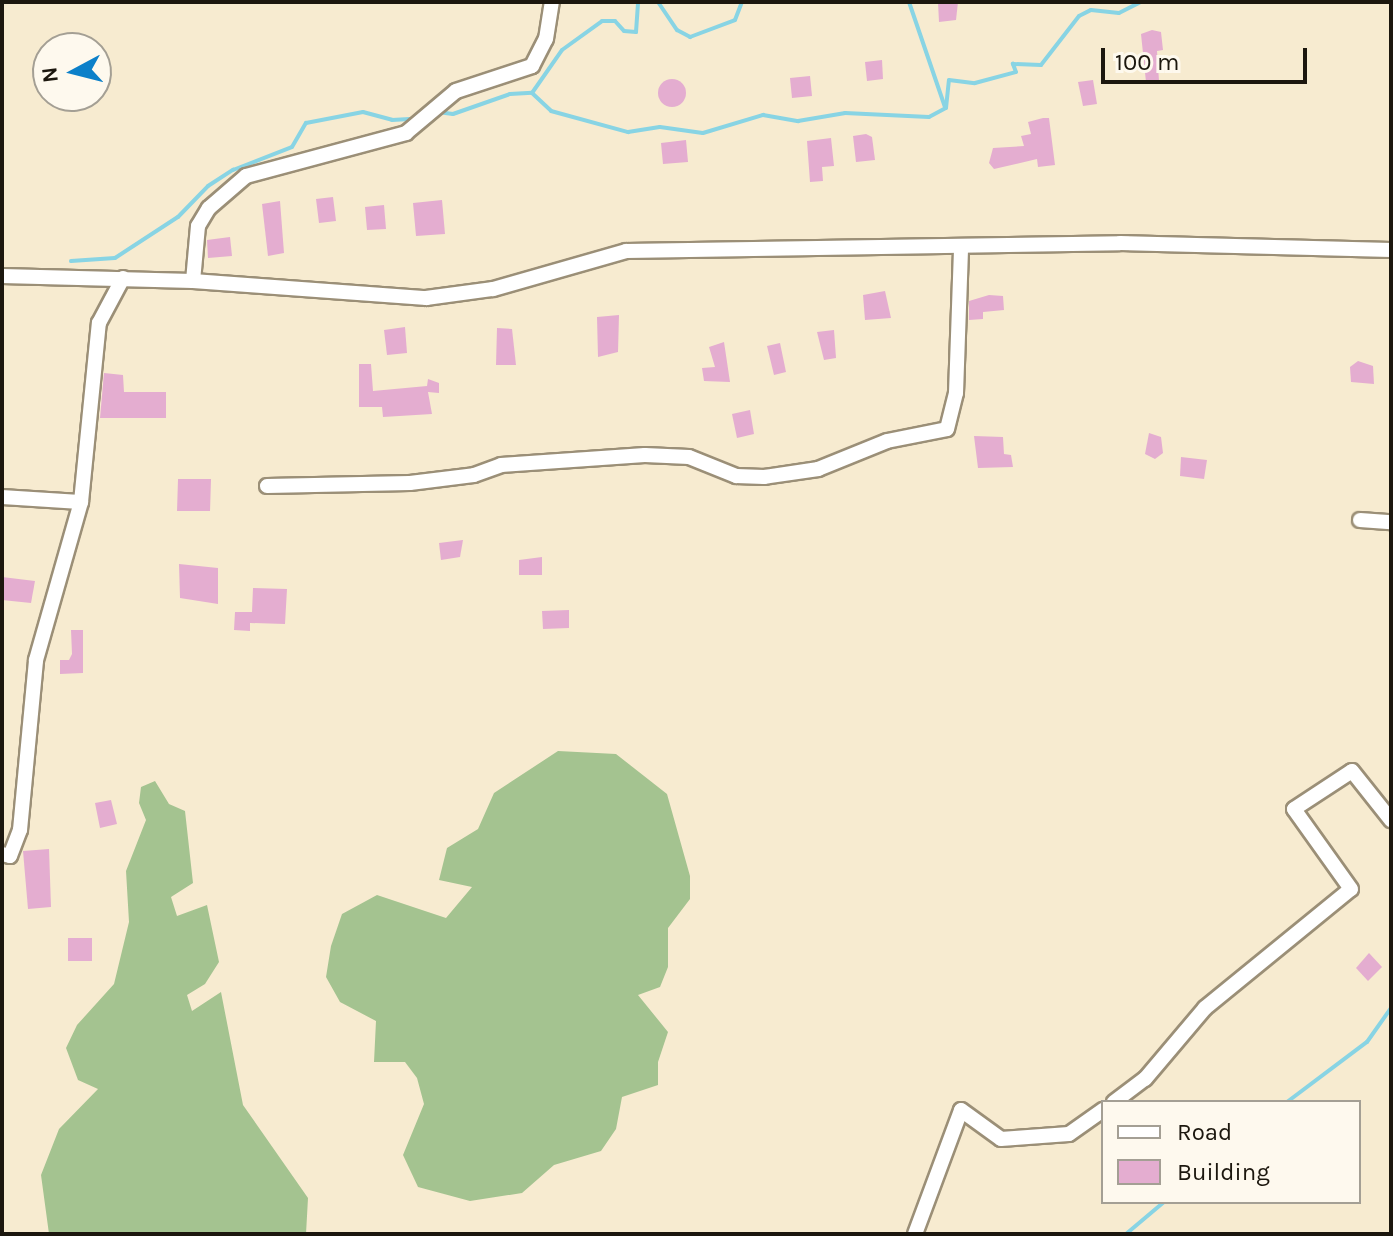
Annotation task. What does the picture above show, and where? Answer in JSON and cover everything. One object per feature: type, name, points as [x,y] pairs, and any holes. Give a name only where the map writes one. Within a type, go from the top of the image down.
[{"type":"street","points":[[193,281],[198,226],[209,208],[246,176],[406,133],[472,83],[532,66],[546,39],[552,2]]},
{"type":"street","points":[[2,276],[193,281],[426,298],[493,289],[626,251],[961,248],[1120,243],[1391,250]]},
{"type":"street","points":[[267,486],[410,483],[474,475],[501,465],[645,455],[689,457],[736,476],[764,477],[818,469],[887,441],[947,429],[956,393],[961,248]]},
{"type":"street","points":[[2,854],[10,856],[20,830],[36,660],[81,502],[99,323],[123,278]]},
{"type":"street","points":[[2,497],[81,502]]},
{"type":"street","points":[[1360,520],[1391,522]]},
{"type":"street","points":[[1117,1100],[1145,1079],[1205,1008],[1351,889],[1294,809],[1352,771],[1391,820]]},
{"type":"street","points":[[915,1234],[961,1110],[1001,1139],[1069,1134],[1101,1111]]},
{"type":"green space","points":[[558,751],[616,754],[667,794],[690,876],[690,899],[668,928],[668,967],[660,987],[638,995],[668,1032],[658,1062],[658,1085],[622,1097],[616,1129],[601,1151],[554,1165],[522,1193],[470,1201],[418,1187],[403,1155],[424,1104],[417,1078],[405,1062],[374,1062],[376,1021],[340,1002],[326,977],[331,946],[342,914],[377,895],[446,918],[472,887],[439,880],[447,848],[478,829],[494,793]]},
{"type":"green space","points":[[155,781],[169,804],[185,811],[193,883],[171,897],[177,916],[207,905],[219,962],[205,984],[187,995],[192,1011],[221,992],[243,1105],[308,1198],[306,1234],[49,1234],[41,1175],[59,1129],[98,1089],[78,1080],[66,1048],[77,1025],[114,984],[129,922],[126,871],[146,820],[139,803],[141,787]]},
{"type":"building","points":[[938,2],[958,2],[956,20],[939,22]]},
{"type":"building","points":[[1152,30],[1161,32],[1163,50],[1157,51],[1159,81],[1146,82],[1141,34]]},
{"type":"building","points":[[882,60],[883,79],[867,81],[865,62]]},
{"type":"building","points":[[810,76],[812,96],[792,98],[790,78]]},
{"type":"building","points":[[672,79],[682,83],[686,93],[682,103],[672,107],[662,103],[658,93],[662,83]]},
{"type":"building","points":[[1093,80],[1097,104],[1083,106],[1078,82]]},
{"type":"building","points":[[1049,118],[1055,165],[1038,167],[1037,159],[994,169],[989,163],[993,148],[1024,146],[1021,136],[1031,134],[1028,122]]},
{"type":"building","points":[[866,134],[872,137],[875,160],[856,162],[853,136]]},
{"type":"building","points":[[831,138],[834,166],[822,167],[823,181],[810,182],[807,141]]},
{"type":"building","points":[[686,140],[688,162],[663,164],[661,143]]},
{"type":"building","points":[[333,197],[336,221],[319,223],[316,199]]},
{"type":"building","points":[[442,200],[445,234],[416,236],[413,203]]},
{"type":"building","points":[[280,201],[284,253],[268,256],[262,204]]},
{"type":"building","points":[[384,205],[386,229],[367,230],[365,207]]},
{"type":"building","points":[[230,237],[232,256],[208,258],[207,240]]},
{"type":"building","points":[[885,291],[891,318],[865,320],[863,295]]},
{"type":"building","points":[[989,295],[1003,296],[1004,310],[983,312],[983,319],[969,320],[969,301]]},
{"type":"building","points":[[619,315],[618,352],[598,357],[597,317]]},
{"type":"building","points":[[405,327],[407,353],[387,355],[384,330]]},
{"type":"building","points":[[497,328],[512,329],[516,365],[496,365]]},
{"type":"building","points":[[834,330],[836,358],[824,360],[817,332]]},
{"type":"building","points":[[724,342],[730,382],[704,381],[702,368],[715,367],[709,347]]},
{"type":"building","points":[[780,343],[786,372],[774,375],[767,346]]},
{"type":"building","points":[[1358,361],[1373,366],[1374,384],[1351,382],[1350,367]]},
{"type":"building","points":[[359,364],[371,364],[373,391],[427,386],[428,379],[439,383],[439,393],[428,392],[432,414],[383,417],[382,407],[359,407]]},
{"type":"building","points":[[104,373],[123,375],[124,392],[166,392],[166,418],[100,418]]},
{"type":"building","points":[[750,410],[754,434],[737,438],[732,414]]},
{"type":"building","points":[[1149,433],[1161,437],[1163,453],[1155,459],[1145,454]]},
{"type":"building","points":[[974,436],[1003,437],[1004,454],[1011,455],[1013,467],[978,468]]},
{"type":"building","points":[[1181,457],[1207,460],[1204,479],[1180,476]]},
{"type":"building","points":[[178,479],[211,479],[210,511],[177,511]]},
{"type":"building","points":[[463,540],[460,557],[441,560],[439,543]]},
{"type":"building","points":[[542,557],[542,575],[519,575],[519,560]]},
{"type":"building","points":[[179,564],[218,568],[218,604],[180,598]]},
{"type":"building","points":[[2,577],[35,581],[31,603],[2,600]]},
{"type":"building","points":[[253,588],[287,589],[285,624],[250,623],[250,631],[234,630],[235,612],[252,612]]},
{"type":"building","points":[[569,610],[569,628],[543,629],[542,611]]},
{"type":"building","points":[[71,630],[83,630],[83,673],[60,674],[60,660],[69,660],[72,654]]},
{"type":"building","points":[[111,800],[117,824],[100,828],[95,803]]},
{"type":"building","points":[[49,849],[51,907],[28,909],[23,851]]},
{"type":"building","points":[[68,938],[92,938],[92,961],[68,961]]},
{"type":"building","points":[[1369,953],[1382,967],[1368,981],[1356,968]]},
{"type":"waterway","points":[[438,112],[453,114],[510,94],[532,93],[562,50],[602,21],[615,21],[624,31],[636,32],[638,2]]},
{"type":"waterway","points":[[658,2],[677,30],[690,37],[735,20],[742,2]]},
{"type":"waterway","points":[[874,2],[883,2]]},
{"type":"waterway","points":[[909,2],[945,107]]},
{"type":"waterway","points":[[532,93],[551,111],[628,132],[660,127],[703,133],[763,115],[798,121],[845,113],[929,117],[946,108],[949,80],[975,83],[1016,72],[1013,64],[1041,65],[1079,16],[1091,10],[1119,13],[1141,2]]},
{"type":"waterway","points":[[71,261],[115,258],[178,217],[208,186],[233,170],[292,147],[306,123],[363,112],[392,120],[414,119]]},
{"type":"waterway","points":[[1290,1100],[1367,1042],[1391,1008]]},
{"type":"waterway","points":[[1126,1234],[1162,1204]]}]
